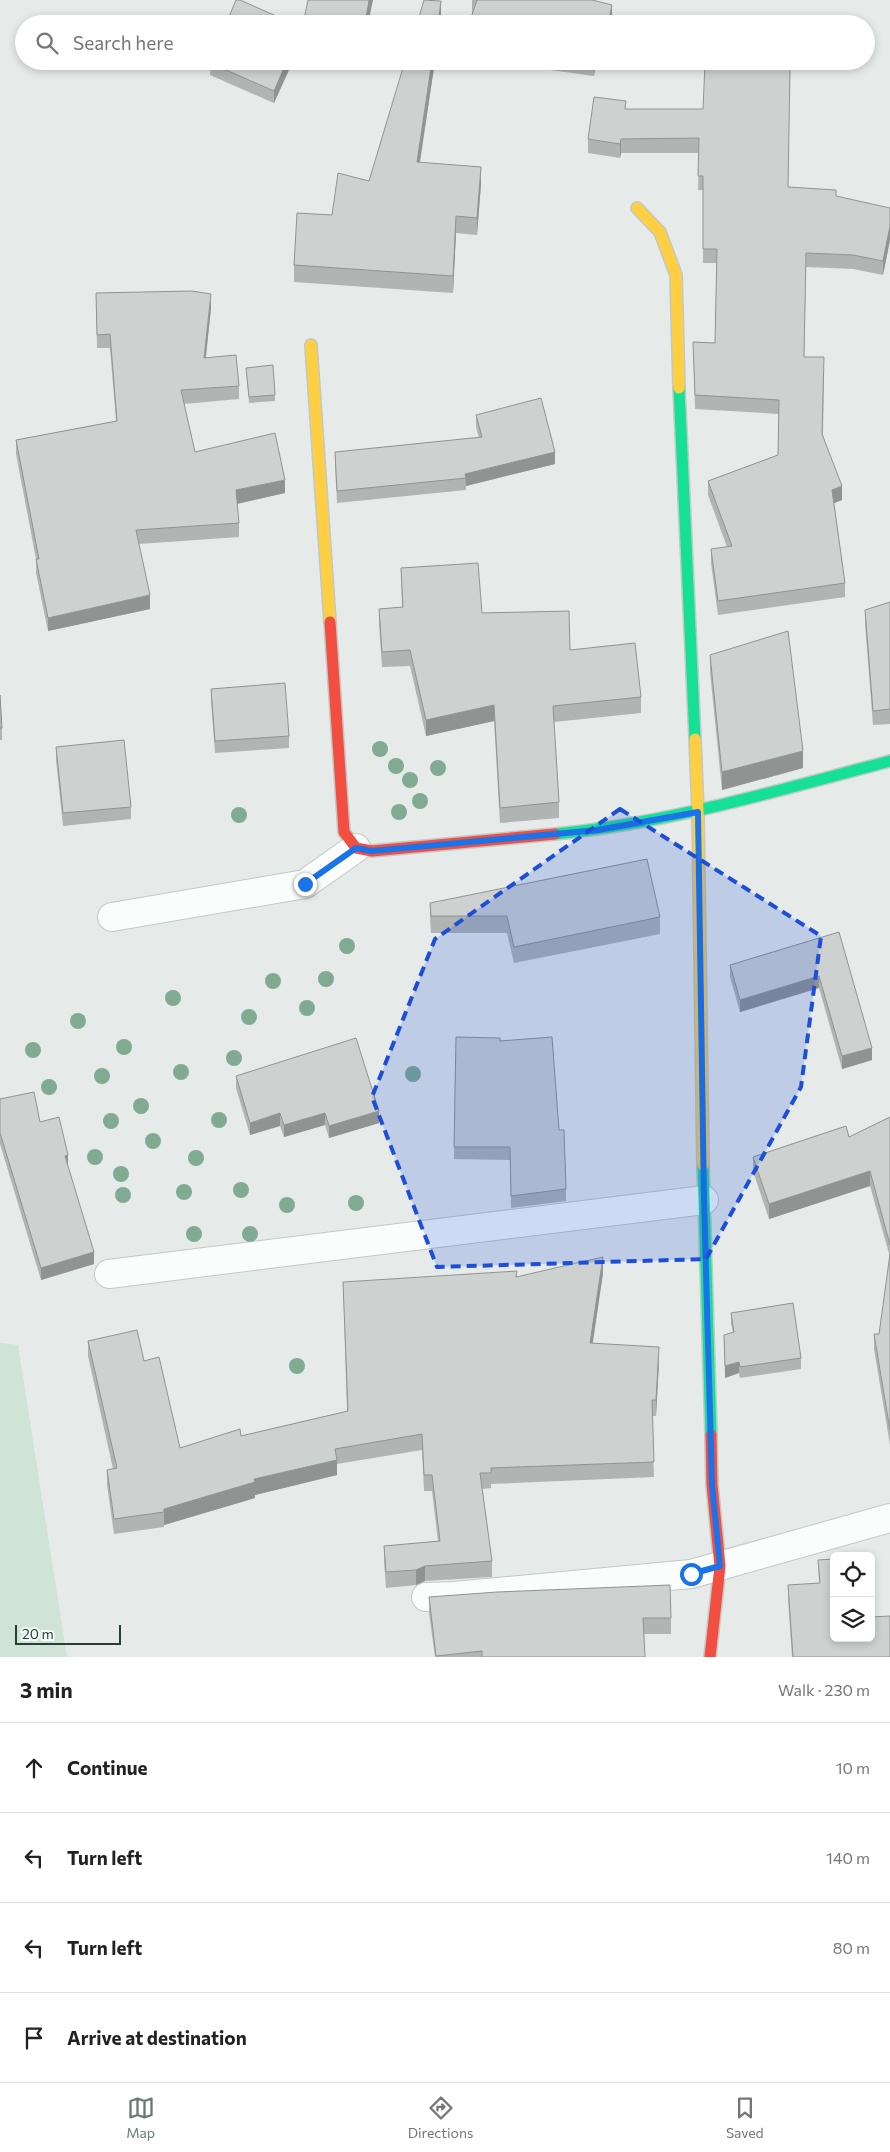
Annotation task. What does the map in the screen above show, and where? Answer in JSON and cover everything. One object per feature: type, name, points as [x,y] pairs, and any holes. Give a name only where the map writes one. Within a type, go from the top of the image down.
[{"type":"street","points":[[637,208],[660,232],[676,275],[676,325],[698,812],[704,1200],[712,1485],[720,1566],[710,1657]]},
{"type":"street","points":[[311,346],[344,832],[356,848],[372,851],[598,830],[698,812],[890,761]]},
{"type":"street","points":[[112,917],[305,884],[356,848]]},
{"type":"street","points":[[109,1274],[704,1200]]},
{"type":"street","points":[[426,1597],[691,1574],[890,1518]]},
{"type":"highlighted area","points":[[620,809],[821,936],[801,1087],[706,1259],[437,1267],[372,1097],[435,939]]},
{"type":"green space","points":[[0,1343],[18,1345],[67,1657],[0,1657]]},
{"type":"building","points":[[236,0],[240,0],[274,15],[230,15]]},
{"type":"building","points":[[308,0],[369,0],[366,15],[305,15]]},
{"type":"building","points":[[424,0],[441,1],[439,15],[420,15]]},
{"type":"building","points":[[477,0],[592,0],[612,5],[610,15],[472,15]]},
{"type":"building","points":[[226,70],[283,70],[274,91]]},
{"type":"building","points":[[402,70],[431,70],[417,162],[481,167],[477,218],[456,216],[453,276],[294,265],[297,213],[332,215],[338,173],[369,181]]},
{"type":"building","points":[[705,70],[790,70],[788,187],[836,190],[836,196],[890,208],[890,226],[883,261],[853,255],[806,253],[804,357],[824,357],[822,434],[842,486],[832,490],[845,583],[718,601],[711,549],[732,546],[708,481],[778,455],[779,400],[695,395],[693,342],[715,343],[717,249],[703,249],[703,176],[698,176],[699,138],[621,139],[620,144],[588,139],[594,97],[626,101],[625,109],[703,109]]},
{"type":"building","points":[[192,291],[211,294],[204,358],[236,355],[239,386],[181,390],[195,452],[275,433],[285,480],[236,490],[239,523],[136,530],[150,595],[48,618],[36,559],[39,559],[16,440],[117,421],[110,334],[97,335],[96,293]]},
{"type":"building","points":[[273,365],[275,395],[249,397],[246,368]]},
{"type":"building","points":[[541,398],[555,452],[465,474],[466,478],[337,491],[335,452],[482,437],[476,415]]},
{"type":"building","points":[[478,563],[482,613],[569,611],[570,650],[635,643],[641,697],[553,706],[559,802],[500,808],[494,705],[426,720],[410,650],[382,652],[379,609],[403,607],[401,568]]},
{"type":"building","points":[[890,602],[890,709],[873,711],[865,610]]},
{"type":"building","points":[[788,631],[803,751],[722,772],[710,655]]},
{"type":"building","points":[[285,683],[289,736],[215,741],[211,689]]},
{"type":"building","points":[[0,695],[2,728],[0,728]]},
{"type":"building","points":[[124,740],[131,807],[63,813],[56,747]]},
{"type":"building","points":[[647,859],[660,917],[514,947],[507,916],[431,916],[430,903]]},
{"type":"building","points":[[839,932],[872,1048],[842,1056],[819,976],[740,1000],[730,965]]},
{"type":"building","points":[[456,1037],[500,1038],[500,1041],[552,1037],[559,1130],[564,1130],[566,1189],[511,1196],[510,1147],[454,1147]]},
{"type":"building","points":[[356,1038],[379,1111],[329,1126],[325,1113],[284,1125],[280,1113],[250,1123],[236,1076]]},
{"type":"building","points":[[34,1092],[40,1122],[59,1117],[68,1155],[65,1156],[94,1252],[41,1268],[0,1133],[0,1099]]},
{"type":"building","points":[[890,1117],[890,1245],[870,1171],[769,1204],[753,1157],[846,1126],[849,1137]]},
{"type":"building","points":[[890,1254],[890,1430],[874,1334],[879,1334]]},
{"type":"building","points":[[603,1257],[590,1343],[659,1347],[656,1400],[652,1400],[654,1462],[491,1468],[491,1473],[480,1473],[492,1561],[425,1566],[416,1570],[386,1572],[384,1546],[440,1541],[432,1475],[424,1475],[422,1434],[335,1449],[337,1460],[254,1479],[255,1482],[164,1509],[164,1512],[114,1519],[107,1470],[117,1468],[88,1341],[137,1330],[144,1361],[159,1357],[180,1448],[240,1429],[241,1436],[348,1411],[343,1282],[517,1271],[516,1277]]},
{"type":"building","points":[[793,1303],[801,1358],[740,1367],[739,1362],[725,1366],[724,1335],[734,1332],[731,1313]]},
{"type":"building","points":[[830,1559],[830,1642],[875,1642],[875,1617],[890,1616],[890,1657],[793,1657],[788,1585],[820,1583],[818,1560]]},
{"type":"building","points":[[670,1585],[671,1618],[643,1618],[645,1657],[482,1657],[482,1651],[436,1656],[429,1597],[497,1592]]},
{"type":"traffic: fast","points":[[679,388],[695,739]]},
{"type":"traffic: fast","points":[[555,834],[598,829],[682,814],[890,761]]},
{"type":"traffic: fast","points":[[703,1165],[711,1435]]},
{"type":"traffic: slow","points":[[637,208],[660,232],[676,275],[679,388]]},
{"type":"traffic: slow","points":[[311,345],[330,622]]},
{"type":"traffic: slow","points":[[695,739],[698,812],[703,1165]]},
{"type":"traffic: jam","points":[[330,622],[344,832],[356,848],[372,851],[555,834]]},
{"type":"traffic: jam","points":[[710,1657],[720,1566],[712,1485],[711,1435]]},
{"type":"route","points":[[305,884],[356,848],[372,851],[598,830],[698,812],[704,1200],[712,1485],[720,1566],[691,1574]]}]
